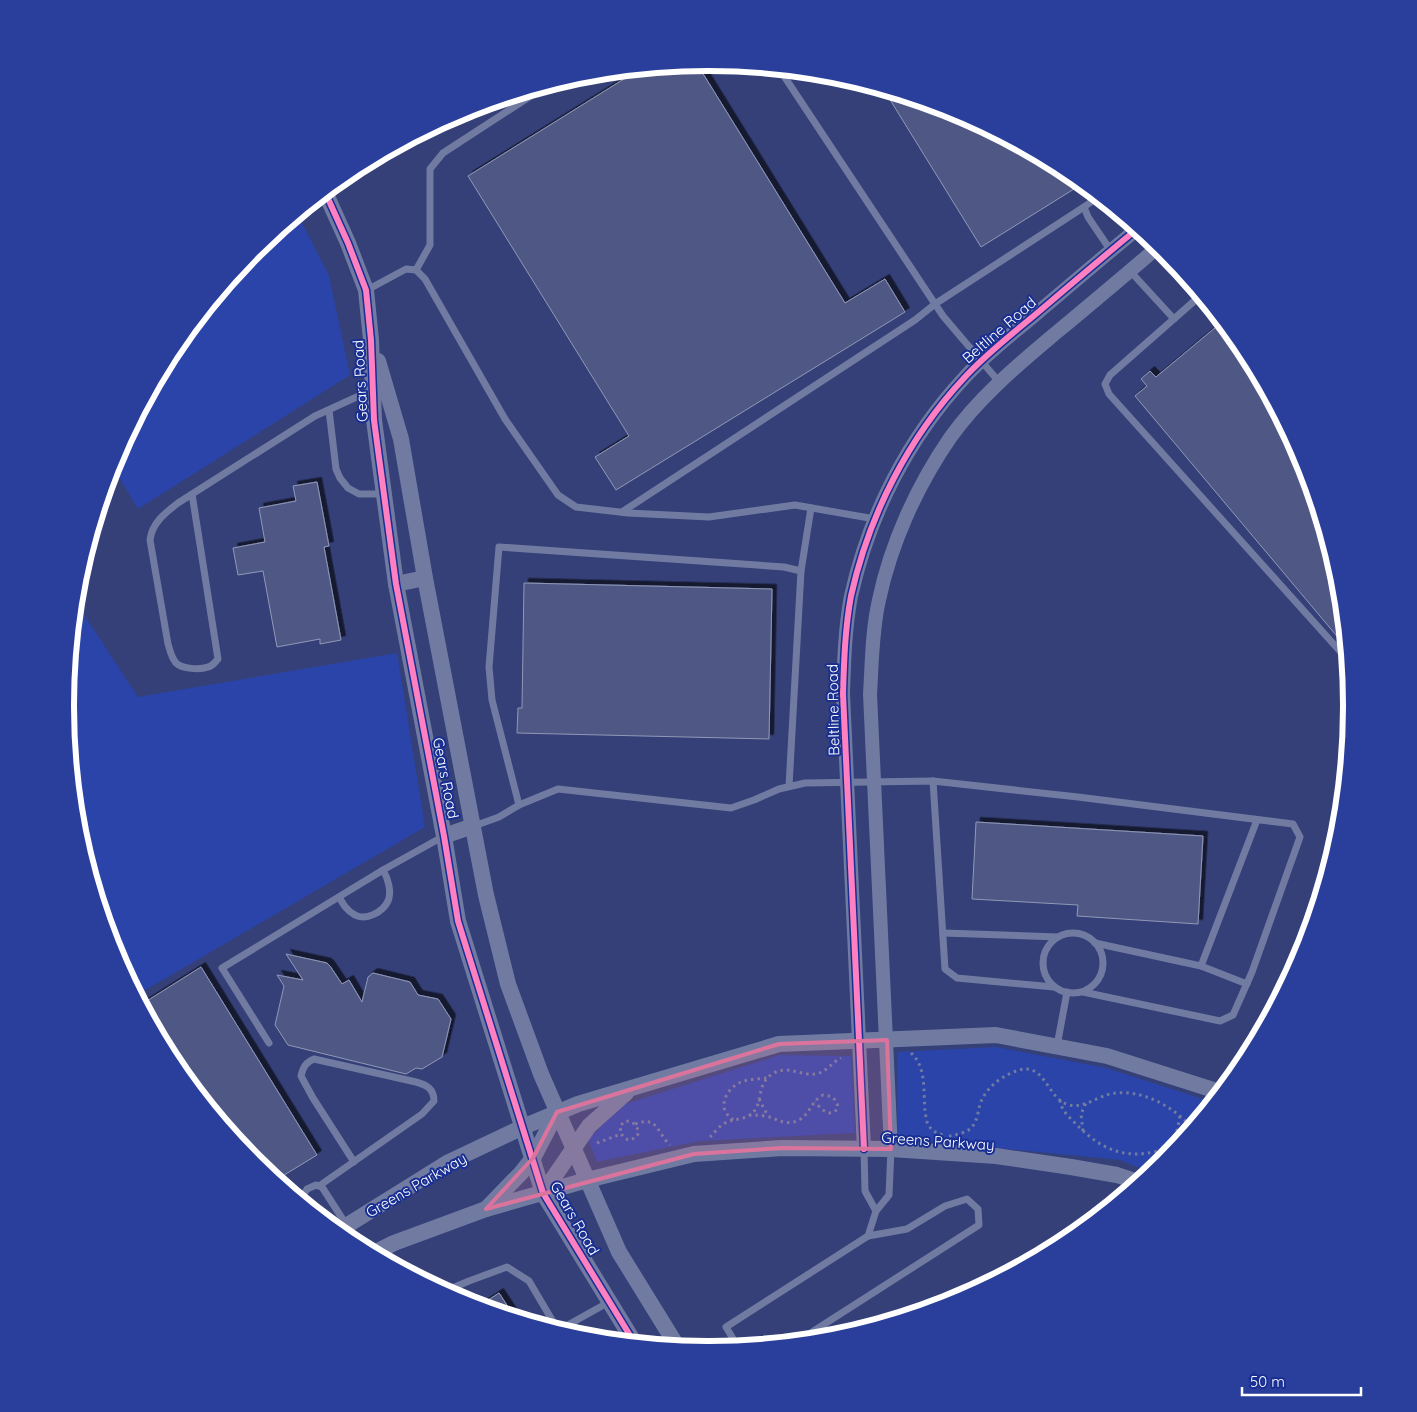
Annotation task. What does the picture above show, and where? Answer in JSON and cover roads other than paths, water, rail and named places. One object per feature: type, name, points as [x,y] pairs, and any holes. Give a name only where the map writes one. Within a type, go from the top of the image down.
[{"type":"street","name":"Gears Road","points":[[328,198],[366,290],[371,340],[374,420],[396,584],[444,836],[458,921],[543,1193],[630,1335]]},
{"type":"street","name":"Beltline Road","points":[[864,1149],[843,694],[844,645],[851,596],[864,550],[881,504],[905,456],[930,420],[965,377],[1002,342],[1132,233]]},
{"type":"street","points":[[891,1149],[870,694],[873,646],[879,600],[890,558],[906,516],[929,470],[951,437],[986,396],[1021,363],[1152,252]]},
{"type":"street","name":"Gears Road","points":[[371,340],[401,439],[425,578],[486,895],[508,984],[557,1112],[581,1147],[588,1180],[619,1252],[672,1339]]},
{"type":"street","points":[[396,584],[425,578]]},
{"type":"street","points":[[444,836],[473,826]]},
{"type":"street","name":"Greens Parkway","points":[[345,1227],[447,1164],[557,1112],[778,1044],[996,1035],[1107,1056],[1214,1090]]},
{"type":"street","points":[[543,1193],[581,1147],[588,1126],[631,1088]]},
{"type":"street","points":[[486,1209],[533,1158],[557,1112]]},
{"type":"street","name":"Greens Parkway","points":[[381,1250],[486,1209],[588,1180],[694,1154],[782,1148],[891,1149],[996,1156],[1071,1166],[1131,1180]]},
{"type":"lane","points":[[784,76],[943,316],[1000,383]]},
{"type":"lane","points":[[416,270],[430,245],[430,169],[443,153],[528,98]]},
{"type":"lane","points":[[622,512],[1093,201]]},
{"type":"lane","points":[[1084,207],[1088,217],[1111,251]]},
{"type":"lane","points":[[366,290],[406,269],[416,270],[424,279],[505,418],[558,495],[576,507],[622,512],[709,517],[795,505],[875,519]]},
{"type":"lane","points":[[1130,271],[1174,319]]},
{"type":"lane","points":[[1196,300],[1110,375],[1105,384],[1109,394],[1341,652]]},
{"type":"lane","points":[[192,494],[218,659],[209,667],[192,668],[178,664],[170,650],[150,540],[151,531],[163,514],[192,494],[315,416],[373,390]]},
{"type":"lane","points":[[329,410],[336,469],[340,478],[348,488],[359,494],[384,494]]},
{"type":"lane","points":[[789,786],[801,571],[811,508]]},
{"type":"lane","points":[[519,805],[492,700],[489,667],[499,548],[784,567],[801,571]]},
{"type":"lane","points":[[473,826],[499,817],[519,805],[558,789],[731,808],[789,786],[805,783],[874,781],[934,782],[1078,797],[1293,824],[1300,836],[1233,1015],[1220,1021],[1083,992]]},
{"type":"lane","points":[[934,782],[945,969],[957,978],[1054,987]]},
{"type":"lane","points":[[1201,966],[1257,820]]},
{"type":"lane","points":[[268,1043],[222,968],[383,870],[444,836]]},
{"type":"lane","points":[[339,897],[346,909],[354,914],[361,917],[376,913],[389,900],[387,876],[383,870]]},
{"type":"lane","points":[[943,933],[1058,937]]},
{"type":"lane","points":[[1067,934],[1077,934],[1087,936],[1095,943],[1103,961],[1102,971],[1092,987],[1083,992],[1073,994],[1063,992],[1054,987],[1044,971],[1043,961],[1045,951],[1050,943],[1058,937],[1067,934]]},
{"type":"lane","points":[[1095,943],[1201,966],[1246,984]]},
{"type":"lane","points":[[1057,1046],[1067,992]]},
{"type":"lane","points":[[319,1186],[354,1162],[422,1114],[434,1102],[432,1091],[427,1086],[416,1082],[314,1059],[307,1062],[301,1076],[354,1162]]},
{"type":"lane","points":[[864,1149],[865,1191],[876,1211]]},
{"type":"lane","points":[[868,1236],[876,1211],[889,1195],[891,1149]]},
{"type":"lane","points":[[303,1194],[313,1185],[322,1187],[340,1223]]},
{"type":"lane","points":[[734,1340],[726,1327],[868,1236],[907,1229],[945,1206],[967,1198],[978,1209],[979,1225],[812,1332]]},
{"type":"lane","points":[[455,1287],[507,1267],[529,1281],[553,1321]]},
{"type":"lane","points":[[567,1325],[609,1301]]}]
